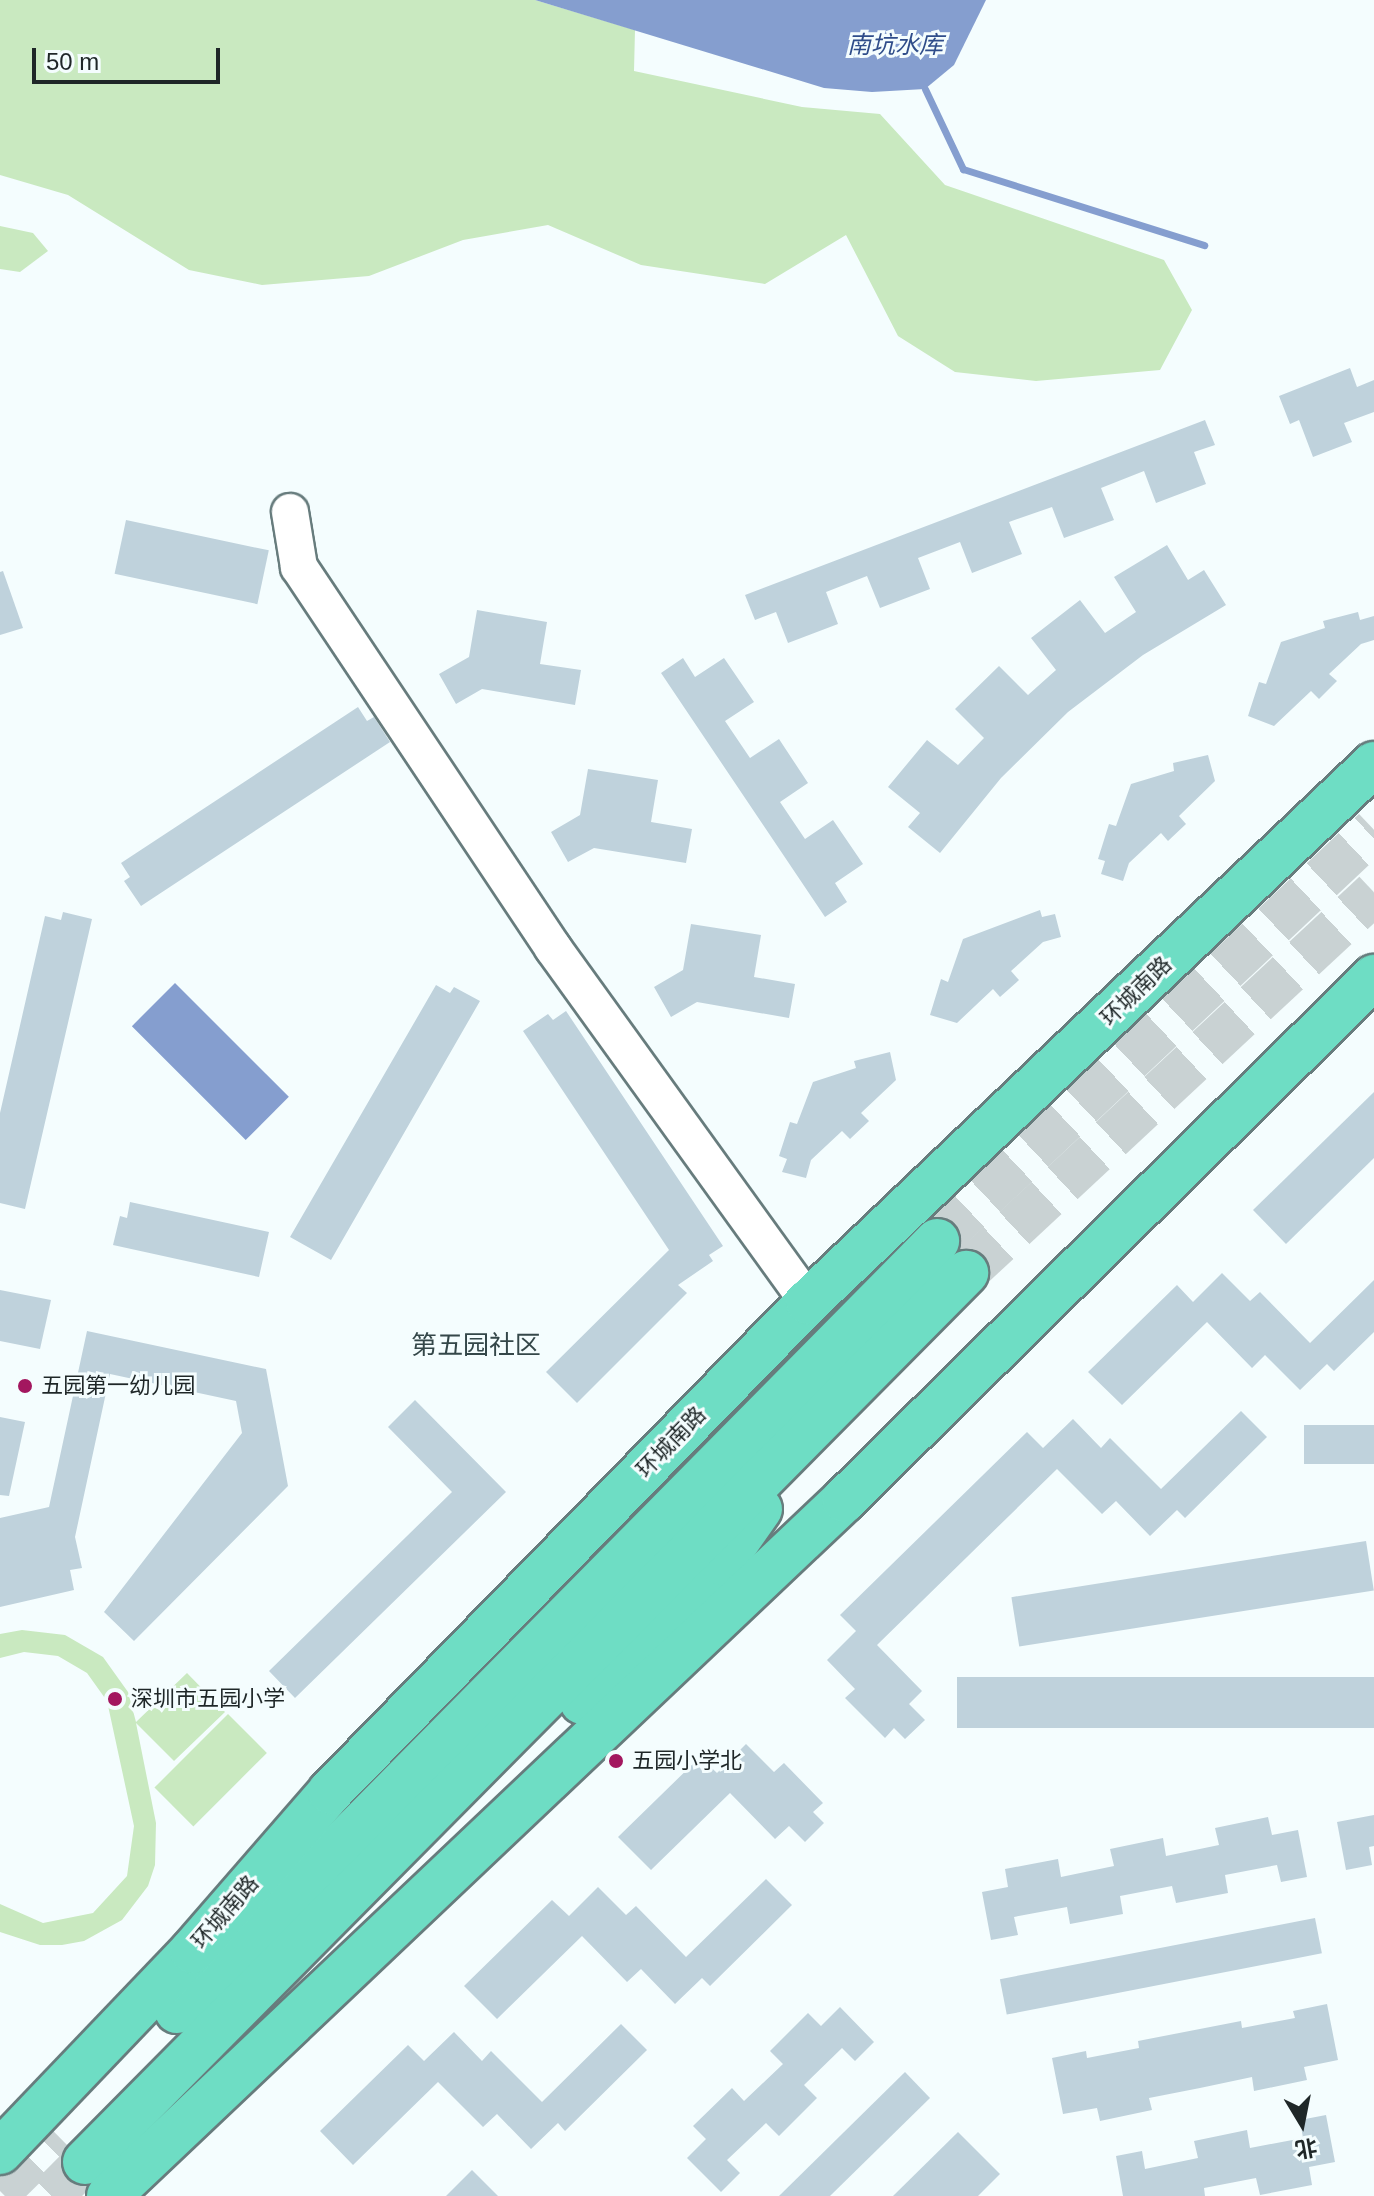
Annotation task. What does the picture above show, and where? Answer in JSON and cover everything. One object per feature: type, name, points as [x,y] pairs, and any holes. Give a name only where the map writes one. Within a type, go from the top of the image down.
[{"type":"main road","name":"环城南路","points":[[0,2152],[192,1951],[330,1792],[808,1302],[1374,764]]},
{"type":"main road","points":[[83,2164],[274,2040],[855,1489],[1374,977]]},
{"type":"main road","name":"环城南路","points":[[83,2164],[721,1458],[937,1241]]},
{"type":"main road","points":[[83,2164],[966,1273]]},
{"type":"main road","points":[[274,2040],[400,1884],[722,1563],[836,1402]]},
{"type":"main road","points":[[330,1792],[721,1458]]},
{"type":"street","points":[[290,512],[299,567],[553,948],[808,1302]]},
{"type":"green space","points":[[0,0],[535,0],[635,30],[634,71],[802,107],[880,114],[945,185],[1164,260],[1192,310],[1160,370],[1036,381],[955,372],[898,336],[846,235],[765,284],[641,265],[548,225],[463,240],[369,276],[262,285],[189,270],[68,195],[0,175]]},
{"type":"green space","points":[[0,226],[33,233],[48,251],[20,272],[0,269]]},
{"type":"green space","points":[[22,1630],[65,1635],[103,1657],[128,1692],[136,1722],[187,1673],[225,1712],[174,1761],[136,1723],[156,1823],[155,1865],[148,1886],[122,1920],[84,1941],[62,1945],[40,1945],[0,1932],[0,1904],[43,1923],[93,1913],[127,1876],[134,1826],[107,1701],[87,1673],[58,1656],[24,1652],[0,1658],[0,1634]]},
{"type":"green space","points":[[228,1714],[267,1753],[193,1826],[154,1788]]},
{"type":"water","name":"南坑水库","points":[[535,0],[986,0],[954,65],[925,89],[872,92],[824,88]]},
{"type":"water","points":[[175,983],[289,1097],[246,1140],[132,1026]]},
{"type":"building","points":[[1350,368],[1357,387],[1374,380],[1374,412],[1344,423],[1352,442],[1313,457],[1299,420],[1290,424],[1279,396]]},
{"type":"building","points":[[1205,420],[1215,445],[1194,452],[1206,484],[1156,503],[1144,471],[1101,488],[1114,520],[1064,538],[1052,507],[1009,522],[1022,554],[972,573],[960,542],[918,558],[930,589],[880,608],[867,576],[826,592],[838,624],[788,643],[776,612],[755,620],[745,595]]},
{"type":"building","points":[[126,520],[269,550],[257,604],[115,574]]},
{"type":"building","points":[[1167,545],[1188,580],[1204,570],[1226,605],[1143,655],[1068,712],[1001,778],[940,853],[908,827],[920,813],[888,787],[927,740],[958,765],[984,738],[955,709],[999,666],[1028,695],[1056,670],[1031,638],[1080,600],[1105,633],[1136,612],[1114,577]]},
{"type":"building","points":[[3,571],[23,628],[0,635],[0,572]]},
{"type":"building","points":[[477,610],[547,622],[540,664],[581,670],[575,705],[482,689],[456,704],[439,674],[469,657]]},
{"type":"building","points":[[1358,612],[1360,620],[1374,616],[1374,640],[1361,644],[1329,674],[1337,681],[1319,699],[1311,691],[1274,726],[1248,716],[1259,682],[1266,684],[1281,642],[1325,628],[1323,621]]},
{"type":"building","points":[[683,658],[695,677],[724,658],[754,702],[725,721],[750,758],[779,739],[808,783],[780,802],[805,839],[833,820],[863,864],[835,883],[847,902],[825,917],[661,673]]},
{"type":"building","points":[[358,707],[367,721],[374,717],[390,742],[141,906],[124,881],[130,877],[121,863]]},
{"type":"building","points":[[1208,755],[1215,781],[1179,816],[1186,824],[1168,841],[1161,833],[1129,863],[1123,881],[1101,874],[1105,861],[1098,859],[1109,824],[1116,826],[1131,784],[1174,771],[1173,763]]},
{"type":"building","points":[[588,769],[658,780],[651,822],[692,829],[686,863],[594,848],[568,862],[551,832],[580,815]]},
{"type":"building","points":[[1040,910],[1042,917],[1055,914],[1061,937],[1043,942],[1011,971],[1019,980],[1000,997],[993,989],[957,1023],[930,1015],[941,979],[948,982],[963,939]]},
{"type":"building","points":[[63,912],[92,919],[25,1209],[0,1203],[0,1113],[45,916],[61,920]]},
{"type":"building","points":[[691,924],[761,935],[754,977],[795,984],[789,1018],[697,1002],[671,1017],[654,987],[683,970]]},
{"type":"building","points":[[436,985],[450,993],[454,987],[480,1001],[331,1260],[290,1237]]},
{"type":"building","points":[[566,1011],[723,1246],[709,1255],[713,1261],[678,1285],[687,1293],[577,1403],[546,1372],[669,1250],[523,1031],[548,1014],[553,1020]]},
{"type":"building","points":[[890,1052],[896,1080],[861,1113],[869,1121],[850,1139],[842,1131],[811,1160],[806,1178],[782,1172],[787,1159],[779,1156],[790,1122],[797,1124],[813,1082],[856,1068],[854,1061]]},
{"type":"building","points":[[1374,1092],[1374,1158],[1286,1244],[1253,1210]]},
{"type":"building","points":[[130,1202],[269,1232],[259,1277],[113,1245],[120,1216],[127,1218]]},
{"type":"building","points":[[1222,1273],[1250,1301],[1260,1292],[1310,1343],[1374,1280],[1374,1332],[1334,1371],[1327,1364],[1300,1390],[1265,1355],[1252,1368],[1207,1322],[1122,1405],[1088,1372],[1177,1285],[1193,1302]]},
{"type":"building","points":[[0,1290],[51,1300],[40,1349],[0,1341]]},
{"type":"building","points":[[87,1331],[266,1369],[288,1486],[134,1641],[104,1612],[242,1433],[236,1401],[110,1374],[75,1537],[82,1568],[70,1570],[74,1590],[0,1607],[0,1518],[49,1507]]},
{"type":"building","points":[[415,1400],[506,1492],[295,1698],[269,1671],[452,1492],[388,1427]]},
{"type":"building","points":[[1241,1411],[1267,1437],[1185,1518],[1177,1510],[1150,1536],[1116,1501],[1102,1514],[1057,1469],[877,1645],[922,1691],[909,1704],[925,1720],[905,1739],[894,1728],[885,1738],[845,1698],[855,1689],[827,1660],[856,1631],[840,1615],[1027,1432],[1043,1448],[1073,1419],[1101,1448],[1110,1438],[1161,1489]]},
{"type":"building","points":[[0,1417],[25,1422],[9,1496],[0,1495]]},
{"type":"building","points":[[1304,1425],[1374,1425],[1374,1464],[1304,1464]]},
{"type":"building","points":[[1366,1541],[1374,1590],[1019,1647],[1011,1597]]},
{"type":"building","points":[[957,1677],[1374,1677],[1374,1728],[957,1728]]},
{"type":"building","points":[[746,1744],[774,1772],[784,1763],[823,1803],[813,1812],[824,1823],[805,1842],[789,1826],[775,1839],[730,1793],[651,1870],[618,1837],[700,1757],[717,1773]]},
{"type":"building","points":[[1374,1815],[1374,1846],[1369,1847],[1372,1865],[1346,1870],[1337,1822]]},
{"type":"building","points":[[1268,1817],[1272,1835],[1298,1830],[1307,1877],[1281,1882],[1277,1865],[1225,1875],[1228,1893],[1176,1903],[1172,1886],[1120,1896],[1123,1914],[1070,1924],[1067,1907],[1014,1917],[1018,1935],[991,1940],[982,1892],[1008,1887],[1005,1869],[1058,1859],[1061,1877],[1114,1866],[1110,1849],[1163,1838],[1166,1856],[1219,1845],[1215,1828]]},
{"type":"building","points":[[766,1879],[792,1905],[710,1986],[702,1978],[675,2004],[641,1969],[627,1982],[582,1936],[497,2019],[464,1986],[552,1900],[569,1916],[598,1887],[626,1915],[636,1906],[686,1957]]},
{"type":"building","points":[[1315,1918],[1322,1953],[1007,2015],[1000,1979]]},
{"type":"building","points":[[1327,2004],[1338,2060],[1304,2067],[1307,2080],[1254,2091],[1252,2077],[1149,2098],[1152,2110],[1100,2121],[1097,2108],[1063,2114],[1052,2058],[1086,2051],[1087,2058],[1139,2048],[1138,2041],[1241,2021],[1242,2028],[1295,2018],[1293,2011]]},
{"type":"building","points":[[840,2007],[874,2042],[855,2061],[842,2048],[804,2085],[817,2098],[779,2136],[766,2123],[727,2160],[740,2173],[721,2192],[687,2158],[706,2139],[693,2126],[732,2088],[744,2101],[783,2064],[770,2051],[808,2013],[821,2026]]},
{"type":"building","points":[[621,2024],[647,2050],[565,2131],[558,2123],[531,2149],[497,2114],[483,2127],[438,2082],[353,2165],[320,2131],[408,2045],[424,2061],[454,2032],[482,2061],[491,2051],[542,2102]]},
{"type":"building","points":[[905,2072],[930,2098],[830,2196],[779,2196]]},
{"type":"building","points":[[1326,2115],[1335,2162],[1309,2167],[1312,2185],[1260,2195],[1256,2178],[1204,2188],[1205,2196],[1123,2196],[1116,2156],[1142,2151],[1145,2169],[1198,2158],[1194,2141],[1247,2130],[1250,2148],[1303,2138],[1300,2120]]},
{"type":"building","points":[[958,2132],[1000,2174],[978,2196],[893,2196]]},
{"type":"building","points":[[472,2170],[498,2196],[446,2196]]},
{"type":"waterway","points":[[925,89],[963,169],[1204,245]]},
{"type":"tunnel","points":[[937,1241],[1374,830]]},
{"type":"tunnel","points":[[966,1273],[1374,893]]},
{"type":"tunnel","points":[[0,2191],[57,2135]]},
{"type":"tunnel","points":[[51,2196],[85,2162]]},
{"type":"place","name":"五园第一幼儿园","points":[[25,1386]]},
{"type":"place","name":"深圳市五园小学","points":[[115,1699]]},
{"type":"place","name":"五园小学北","points":[[616,1761]]},
{"type":"district","name":"第五园社区","points":[[476,1346]]}]
